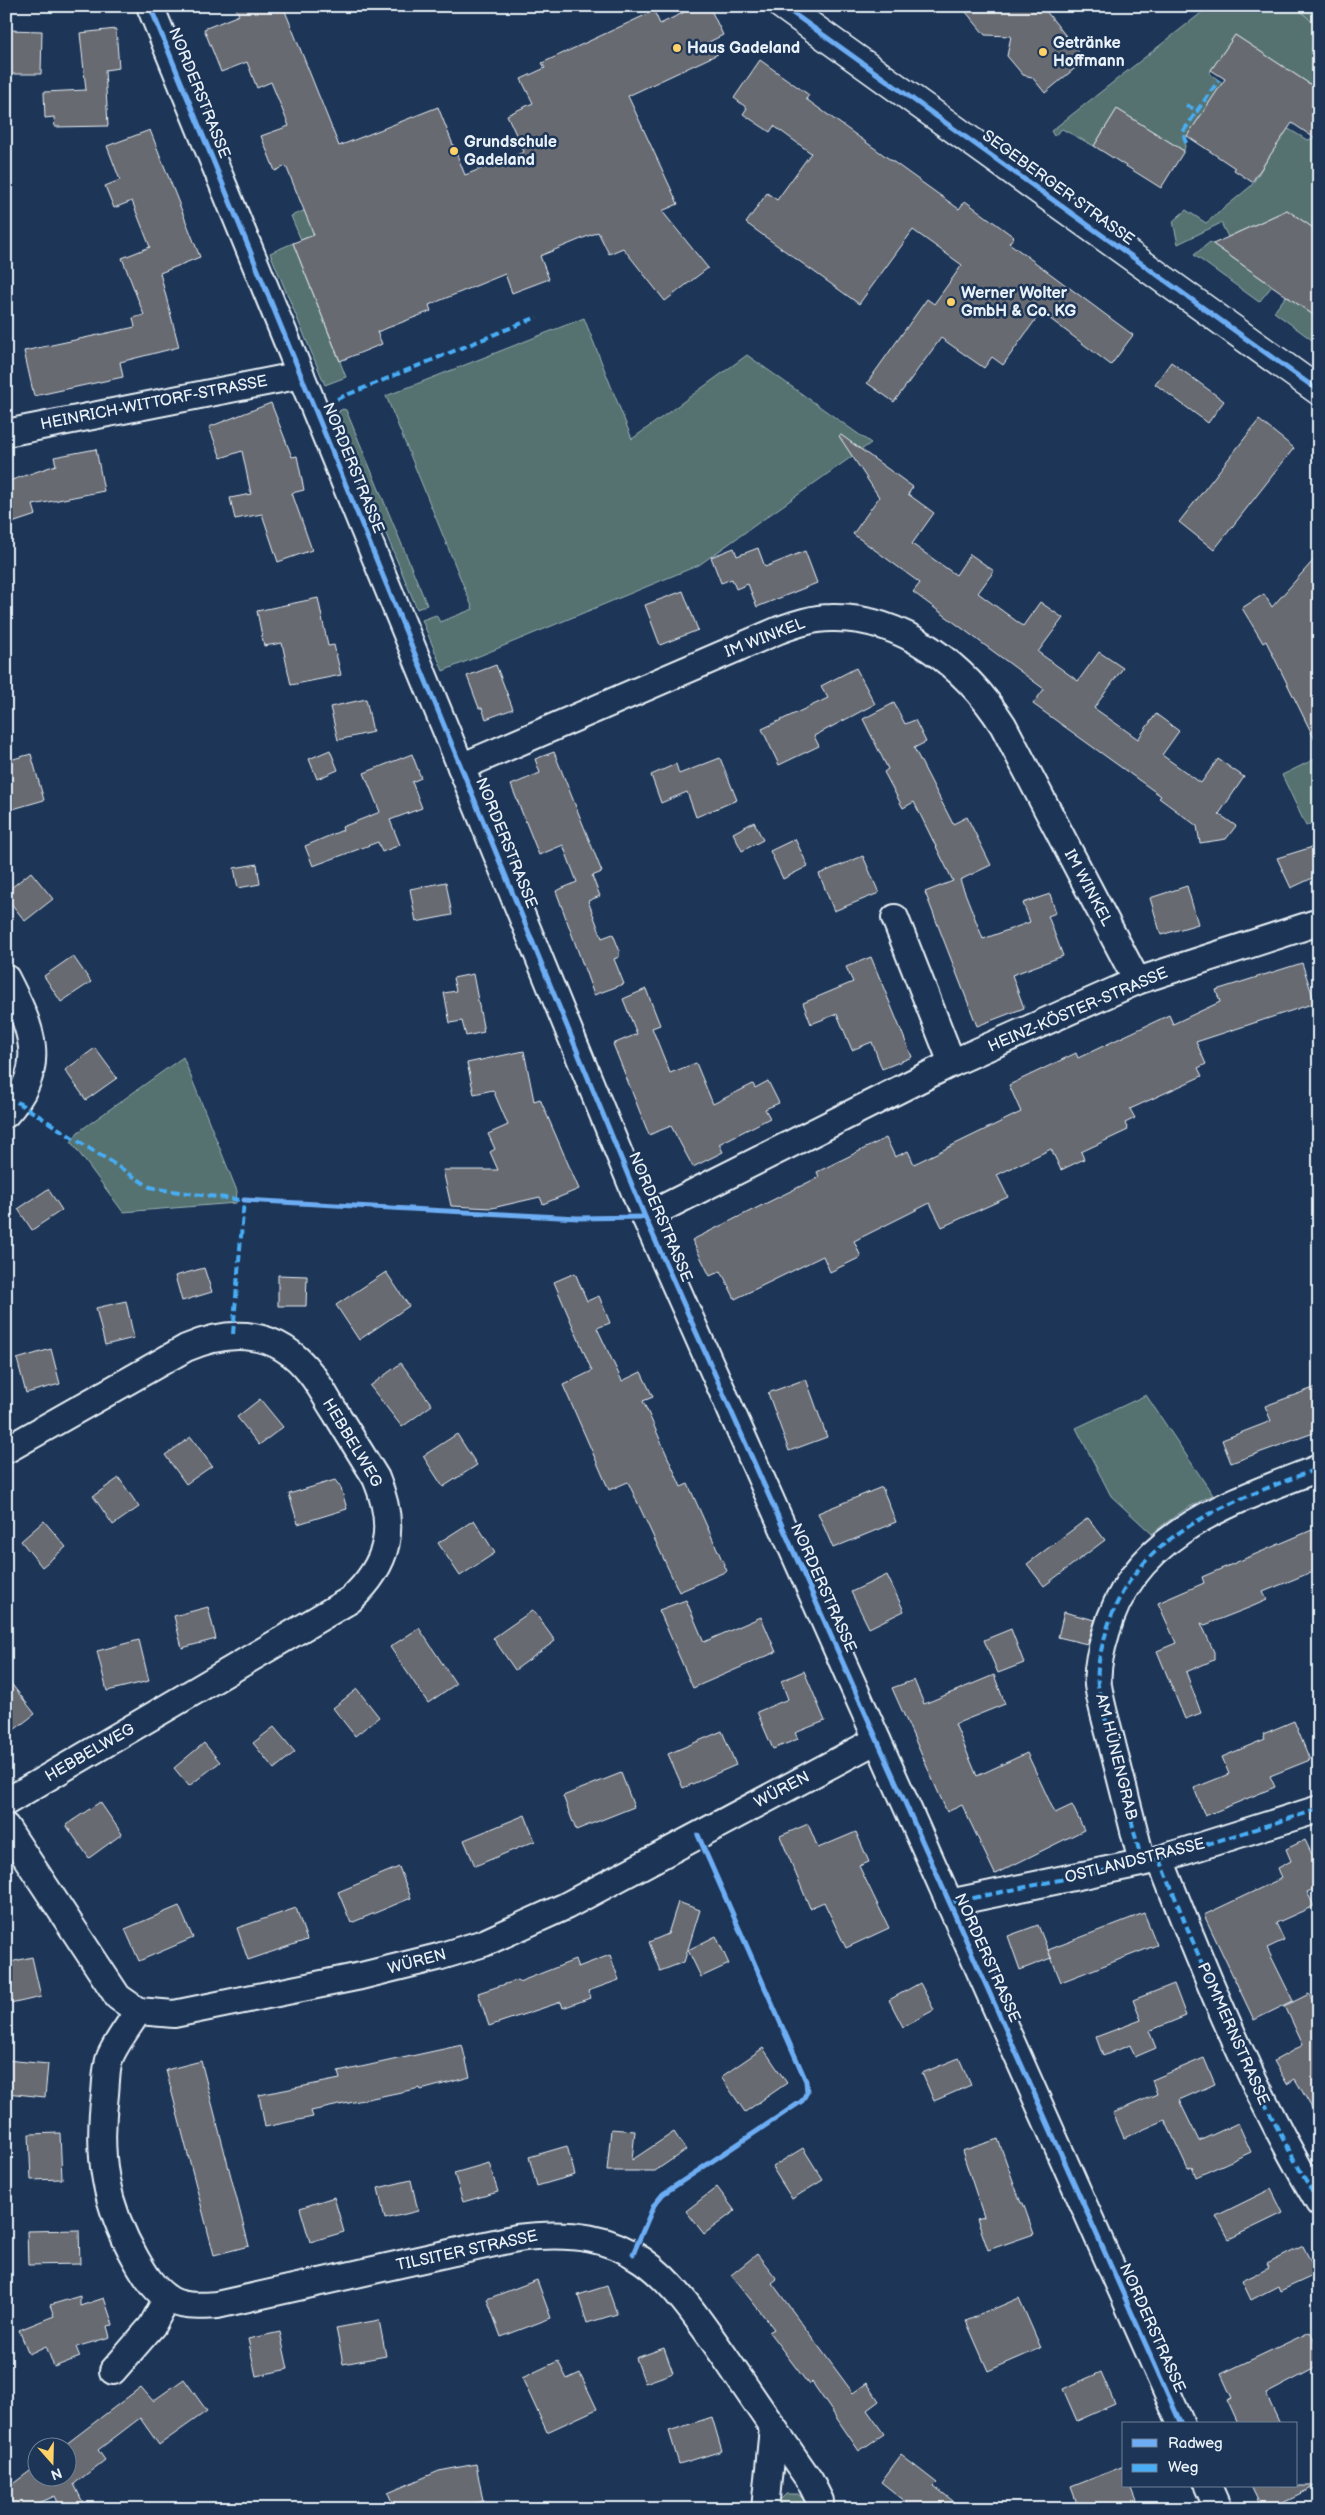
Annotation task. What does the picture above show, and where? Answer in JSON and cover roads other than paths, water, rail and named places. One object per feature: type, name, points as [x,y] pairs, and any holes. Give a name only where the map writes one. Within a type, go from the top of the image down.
[{"type":"main road","name":"SEGEBERGER STRASSE","points":[[783,6],[1319,391]]},
{"type":"street","name":"NORDERSTRASSE","points":[[150,6],[645,1216],[1179,2422]]},
{"type":"street","name":"HEINRICH-WITTORF-STRASSE","points":[[6,433],[301,376]]},
{"type":"street","name":"IM WINKEL","points":[[461,767],[779,630],[805,621],[829,618],[869,622],[892,629],[932,651],[967,678],[980,692],[1003,725],[1137,981]]},
{"type":"street","points":[[895,918],[952,1063]]},
{"type":"street","name":"HEINZ-KÖSTER-STRASSE","points":[[645,1216],[952,1063],[1137,981],[1319,922]]},
{"type":"street","points":[[6,978],[26,1018],[32,1052],[24,1088],[17,1102],[6,1114]]},
{"type":"street","name":"HEBBELWEG","points":[[6,1450],[186,1348],[209,1338],[233,1334],[255,1337],[282,1348],[294,1356],[311,1374],[376,1478],[384,1496],[387,1534],[384,1552],[377,1569],[365,1586],[350,1600],[6,1802]]},
{"type":"street","name":"AM HÜNENGRAB","points":[[1151,1860],[1098,1685],[1102,1646],[1109,1621],[1132,1577],[1171,1537],[1222,1506],[1319,1468]]},
{"type":"street","name":"WÜREN","points":[[138,2011],[174,2014],[238,2002],[380,1972],[438,1958],[484,1943],[566,1906],[877,1740]]},
{"type":"street","name":"OSTLANDSTRASSE","points":[[949,1903],[1151,1860],[1319,1809]]},
{"type":"street","points":[[6,1827],[118,1997],[138,2011]]},
{"type":"street","name":"POMMERNSTRASSE","points":[[1151,1860],[1240,2054],[1294,2161],[1319,2203]]},
{"type":"street","name":"TILSITER STRASSE","points":[[138,2011],[109,2059],[101,2122],[102,2157],[106,2186],[119,2225],[149,2281],[167,2298],[191,2306],[217,2305],[518,2238],[548,2234],[580,2236],[608,2242],[633,2254],[653,2267],[669,2282],[718,2348],[810,2482],[820,2501],[819,2509]]},
{"type":"street","points":[[113,2371],[152,2326],[167,2298]]},
{"type":"street","points":[[766,2509],[773,2428]]},
{"type":"street","points":[[1209,2488],[1218,2509]]},
{"type":"place","name":"Haus Gadeland","points":[[677,48]]},
{"type":"place","name":"Getränke Hoffmann","points":[[1043,52]]},
{"type":"place","name":"Grundschule Gadeland","points":[[454,151]]},
{"type":"place","name":"Werner Wolter GmbH & Co. KG","points":[[951,302]]}]
